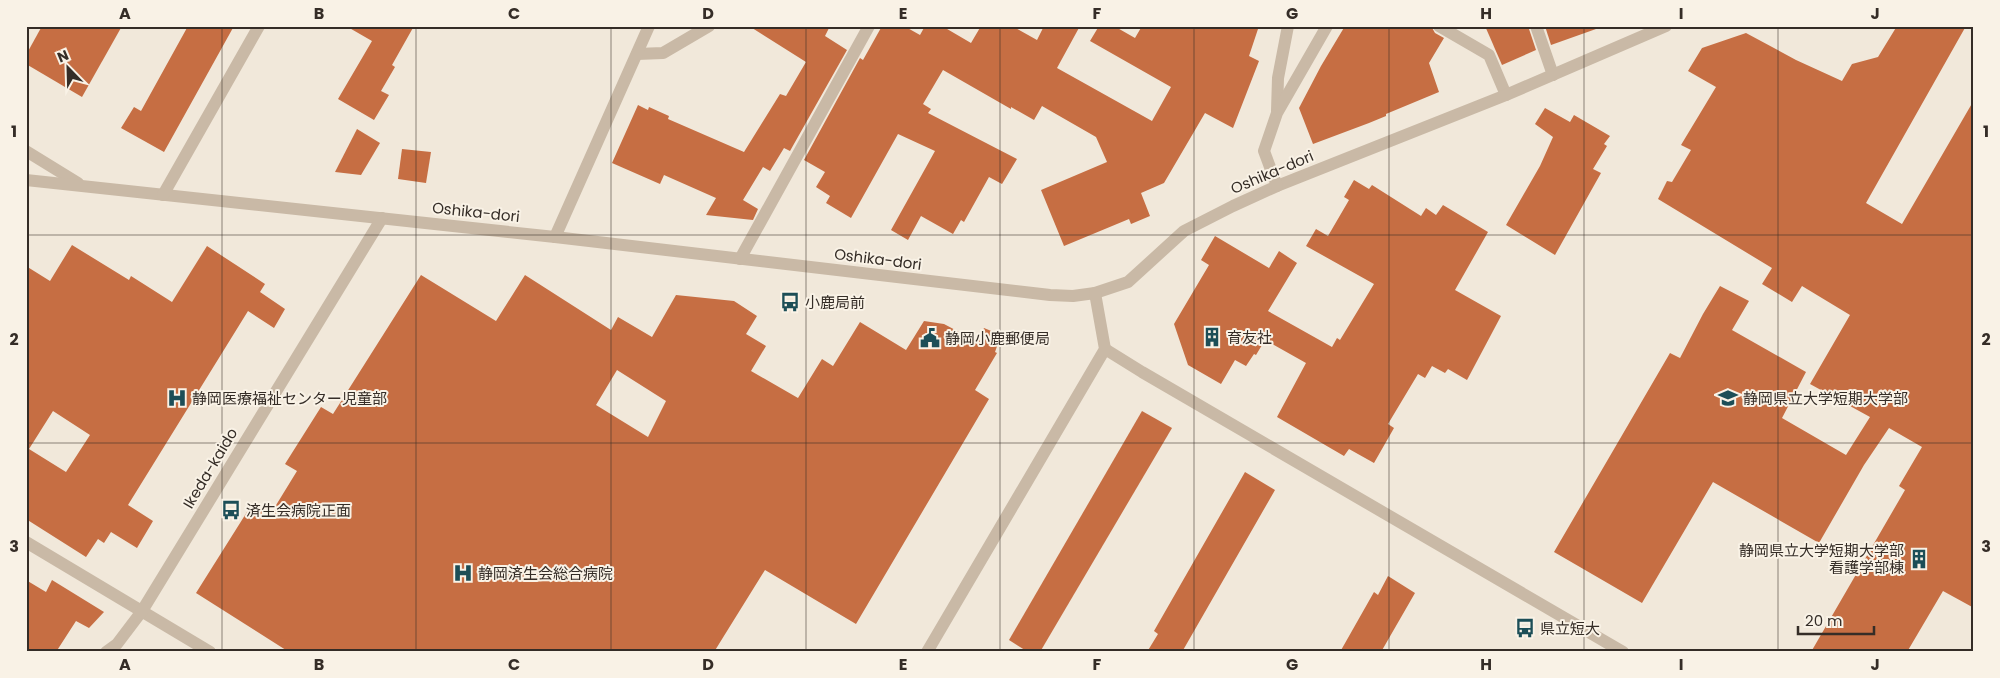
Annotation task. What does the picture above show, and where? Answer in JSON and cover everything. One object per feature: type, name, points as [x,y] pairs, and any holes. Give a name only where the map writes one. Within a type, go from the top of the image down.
[{"type":"street","points":[[163,195],[259,26]]},
{"type":"street","points":[[555,237],[649,26]]},
{"type":"street","points":[[636,54],[663,53],[709,26]]},
{"type":"street","points":[[740,259],[869,26]]},
{"type":"street","points":[[1277,114],[1278,78],[1288,26]]},
{"type":"street","points":[[1277,186],[1264,151],[1277,114],[1327,26]]},
{"type":"street","points":[[1439,26],[1489,55],[1506,95]]},
{"type":"street","points":[[1536,26],[1554,75]]},
{"type":"street","name":"Oshika-dori","points":[[26,180],[555,237],[1050,295],[1072,296],[1095,292],[1128,282],[1184,231],[1277,186],[1506,95],[1666,26]]},
{"type":"street","points":[[26,151],[82,186]]},
{"type":"street","name":"Ikeda-kaido","points":[[106,652],[117,644],[142,611],[382,218]]},
{"type":"street","points":[[927,652],[1105,349],[1095,292]]},
{"type":"street","points":[[1105,349],[1623,652]]},
{"type":"street","points":[[26,542],[210,652]]},
{"type":"building","points":[[42,26],[122,26],[82,97],[26,64],[26,55]]},
{"type":"building","points":[[188,26],[234,26],[164,152],[121,128],[134,107],[141,111]]},
{"type":"building","points":[[346,26],[414,26],[392,65],[395,67],[381,91],[389,95],[374,120],[338,99],[372,41]]},
{"type":"building","points":[[749,26],[830,26],[825,36],[847,50],[790,151],[784,148],[770,171],[763,167],[743,200],[758,209],[753,220],[706,215],[716,198],[664,175],[660,184],[612,163],[638,105],[648,110],[649,107],[669,116],[668,119],[744,152],[780,94],[786,96],[806,62]]},
{"type":"building","points":[[882,26],[904,26],[920,35],[925,26],[942,26],[971,43],[981,26],[1012,26],[1037,40],[1044,26],[1080,26],[1057,68],[1152,121],[1171,87],[1090,41],[1099,26],[1114,26],[1135,38],[1142,26],[1259,26],[1249,56],[1259,61],[1233,128],[1205,113],[1164,183],[1141,193],[1150,216],[1131,224],[1129,219],[1064,246],[1041,190],[1107,162],[1096,137],[1042,106],[1034,120],[943,70],[923,104],[931,109],[928,113],[1017,159],[1002,184],[989,177],[964,222],[961,220],[953,234],[921,216],[908,240],[891,230],[935,151],[898,134],[851,218],[826,203],[830,196],[816,187],[825,172],[804,160],[860,58],[863,60]]},
{"type":"building","points":[[1345,26],[1431,26],[1435,33],[1444,38],[1429,63],[1439,92],[1386,114],[1386,116],[1313,144],[1299,108]]},
{"type":"building","points":[[1485,26],[1528,26],[1536,50],[1502,65]]},
{"type":"building","points":[[1545,26],[1595,26],[1596,29],[1551,45]]},
{"type":"building","points":[[1897,26],[1966,26],[1866,203],[1902,224],[1974,100],[1974,608],[1943,591],[1907,652],[1811,652],[1905,490],[1899,486],[1922,447],[1889,428],[1864,465],[1819,543],[1713,482],[1642,603],[1554,552],[1670,353],[1680,358],[1720,286],[1749,301],[1732,330],[1806,372],[1782,418],[1846,455],[1870,417],[1810,384],[1850,315],[1802,286],[1792,302],[1762,284],[1772,268],[1658,199],[1667,181],[1672,182],[1691,150],[1681,145],[1716,87],[1688,71],[1702,48],[1746,33],[1796,60],[1842,81],[1852,64],[1878,57]]},
{"type":"building","points":[[1545,108],[1570,122],[1574,115],[1610,136],[1604,144],[1607,146],[1593,169],[1601,173],[1555,255],[1506,225],[1540,166],[1553,137],[1535,124]]},
{"type":"building","points":[[357,129],[380,143],[361,175],[335,172]]},
{"type":"building","points":[[402,149],[431,152],[426,183],[398,179]]},
{"type":"building","points":[[1354,180],[1369,189],[1372,185],[1421,216],[1426,208],[1436,215],[1443,205],[1488,232],[1455,290],[1501,316],[1467,380],[1448,369],[1445,373],[1432,366],[1425,378],[1418,374],[1388,424],[1394,428],[1374,463],[1349,449],[1344,456],[1277,417],[1306,363],[1265,340],[1256,355],[1254,354],[1246,366],[1235,360],[1221,384],[1188,365],[1174,324],[1209,265],[1201,260],[1215,236],[1269,268],[1279,251],[1297,263],[1268,311],[1332,347],[1337,338],[1340,340],[1374,284],[1306,246],[1316,229],[1328,236],[1349,200],[1344,197]]},
{"type":"building","points":[[72,245],[129,280],[131,276],[172,302],[207,246],[265,284],[260,292],[285,309],[274,328],[248,311],[128,505],[153,521],[137,548],[111,532],[104,543],[98,539],[86,557],[26,519],[26,266],[50,281]],"holes":[[[53,411],[90,435],[66,472],[29,449]]]},
{"type":"building","points":[[421,275],[496,321],[525,275],[611,330],[618,317],[652,337],[676,295],[734,301],[757,316],[746,334],[766,346],[751,371],[798,398],[822,359],[833,366],[860,322],[906,350],[924,321],[944,324],[978,342],[984,328],[1001,335],[995,352],[997,353],[975,390],[989,399],[856,624],[765,570],[714,652],[289,652],[196,593],[252,504],[270,515],[297,471],[285,464],[321,407],[333,414]],"holes":[[[617,370],[666,401],[648,437],[596,405]]]},
{"type":"building","points":[[1142,411],[1172,428],[1040,652],[1028,652],[1009,640]]},
{"type":"building","points":[[1245,472],[1275,490],[1182,652],[1147,652],[1158,634],[1154,631]]},
{"type":"building","points":[[1388,576],[1415,593],[1381,652],[1340,652],[1374,592],[1378,595]]},
{"type":"building","points":[[26,580],[46,592],[52,580],[104,612],[89,628],[76,621],[56,652],[26,652]]},
{"type":"place","name":"小鹿局前","points":[[790,302]]},
{"type":"place","name":"育友社","points":[[1212,337]]},
{"type":"place","name":"静岡小鹿郵便局","points":[[930,338]]},
{"type":"place","name":"静岡医療福祉センター児童部","points":[[177,398]]},
{"type":"place","name":"静岡県立大学短期大学部","points":[[1728,398]]},
{"type":"place","name":"済生会病院正面","points":[[231,510]]},
{"type":"place","name":"静岡県立大学短期大学部 看護学部棟","points":[[1919,559]]},
{"type":"place","name":"静岡済生会総合病院","points":[[463,573]]},
{"type":"place","name":"県立短大","points":[[1525,628]]}]
